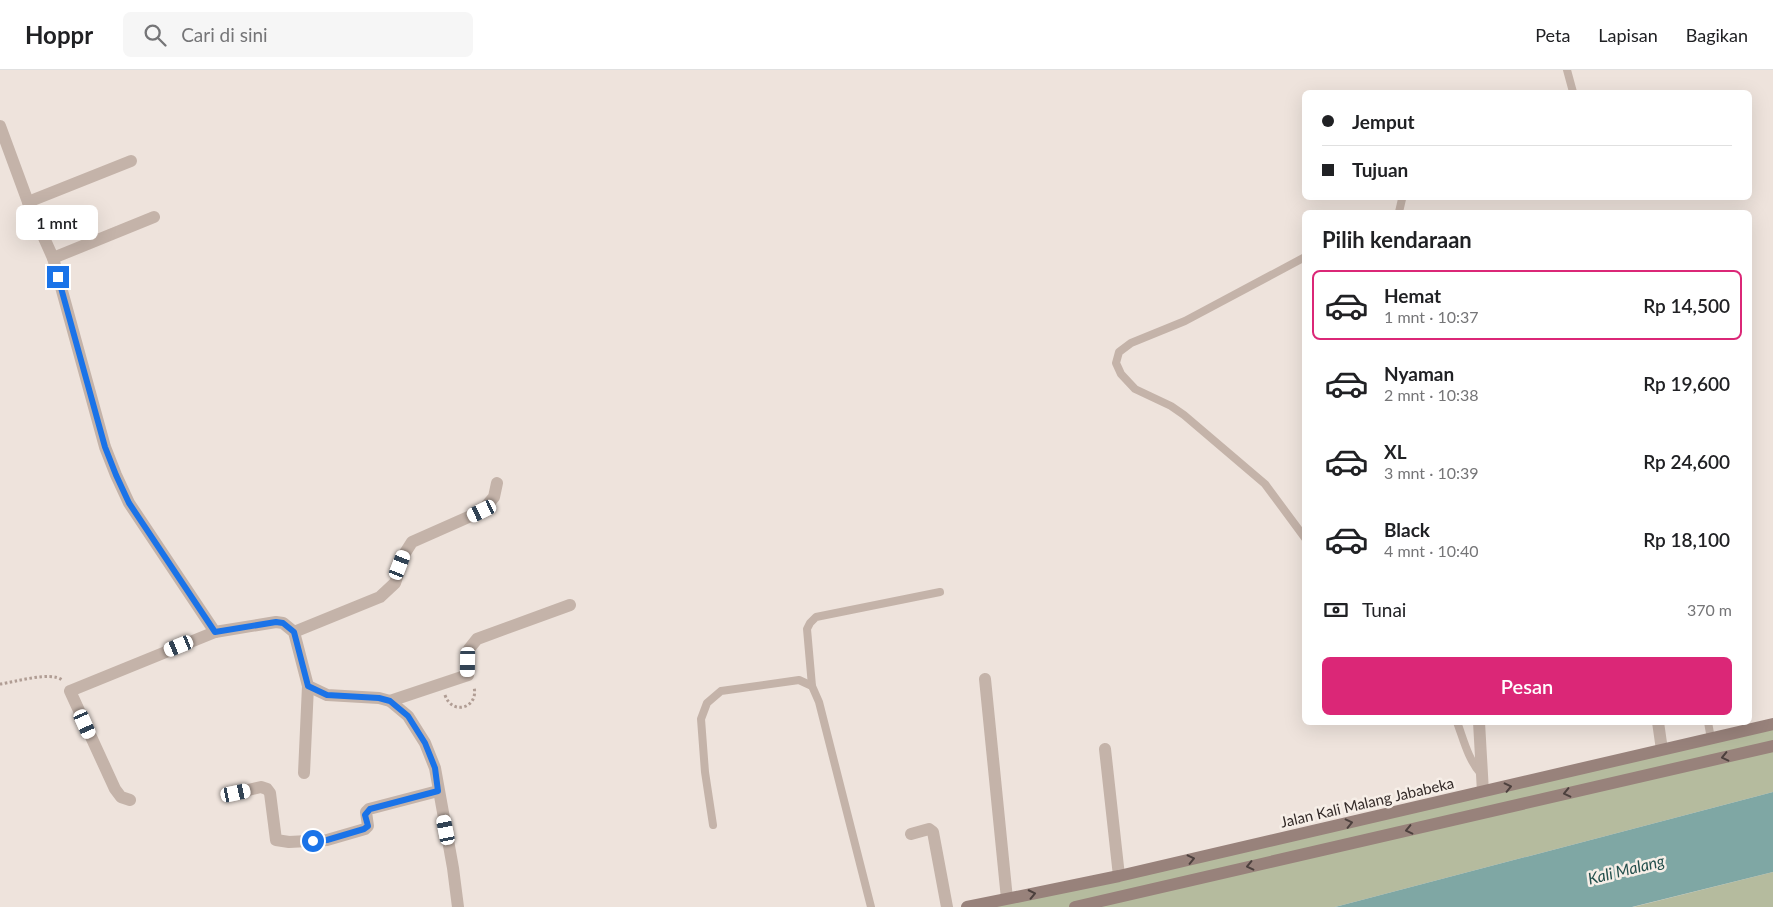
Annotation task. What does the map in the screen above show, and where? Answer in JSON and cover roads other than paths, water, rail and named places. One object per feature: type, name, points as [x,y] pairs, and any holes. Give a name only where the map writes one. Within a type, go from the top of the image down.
[{"type":"main road","name":"Jalan Kali Malang Jababeka","points":[[967,907],[1119,876],[1773,724]]},
{"type":"main road","points":[[1075,907],[1773,746]]},
{"type":"street","points":[[0,126],[28,202],[53,258],[105,447],[116,475],[129,503],[215,632]]},
{"type":"street","points":[[28,202],[131,161]]},
{"type":"street","points":[[53,258],[154,217]]},
{"type":"street","points":[[294,632],[380,597],[395,583],[405,553],[412,542],[482,511],[494,497],[497,483]]},
{"type":"street","points":[[390,701],[468,675],[469,649],[476,639],[570,605]]},
{"type":"street","points":[[130,800],[121,797],[115,790],[70,691],[215,632],[276,622],[283,623],[294,632],[308,686],[304,773]]},
{"type":"street","points":[[985,679],[1007,899]]},
{"type":"street","points":[[308,686],[327,695],[379,698],[390,701],[408,716],[425,743],[435,768],[454,868],[458,907]]},
{"type":"street","points":[[1482,725],[1481,774],[1483,792]]},
{"type":"street","points":[[1658,725],[1662,750]]},
{"type":"street","points":[[1105,749],[1119,876]]},
{"type":"street","points":[[236,793],[261,787],[267,788],[270,793],[276,840],[289,842],[327,840],[364,829],[368,826],[365,815],[370,809],[438,791]]},
{"type":"street","points":[[911,834],[929,829],[933,832],[947,907]]},
{"type":"lane","points":[[1567,70],[1572,90]]},
{"type":"lane","points":[[1302,259],[1185,321],[1131,343],[1119,352],[1116,363],[1121,374],[1135,389],[1171,406],[1184,415],[1265,484],[1302,534]]},
{"type":"lane","points":[[872,907],[819,702],[812,686],[807,629],[816,617],[940,592]]},
{"type":"lane","points":[[713,825],[705,772],[701,719],[707,703],[721,691],[799,680],[812,686]]},
{"type":"lane","points":[[1458,725],[1474,766],[1481,774]]},
{"type":"lane","points":[[1709,725],[1711,739]]},
{"type":"water","name":"Kali Malang","points":[[1773,792],[1773,872],[1632,907],[1335,907]]}]
